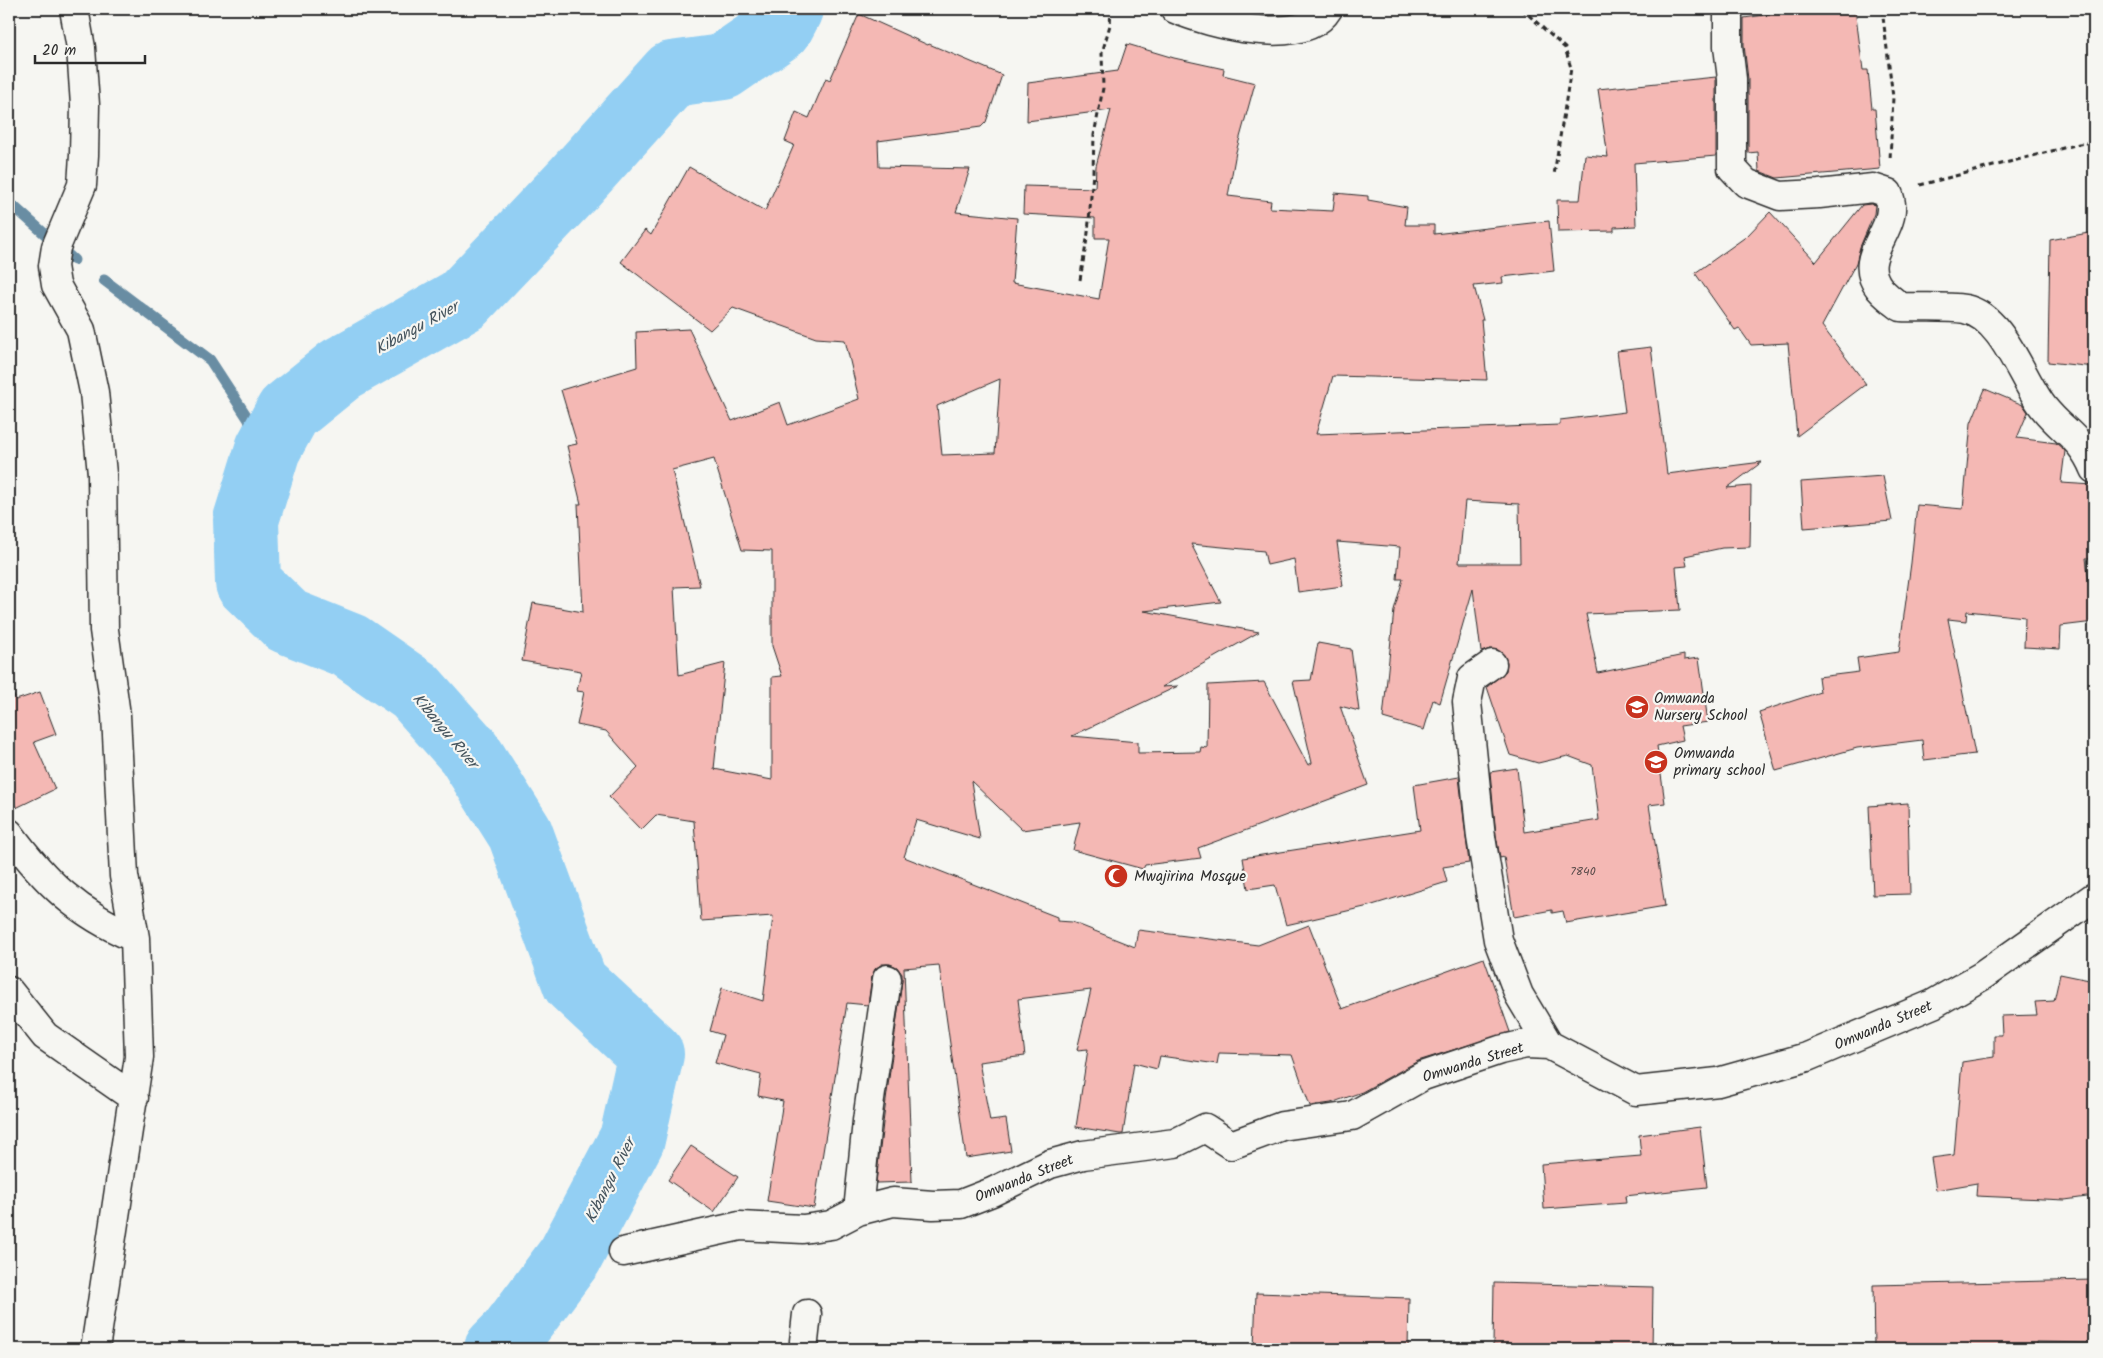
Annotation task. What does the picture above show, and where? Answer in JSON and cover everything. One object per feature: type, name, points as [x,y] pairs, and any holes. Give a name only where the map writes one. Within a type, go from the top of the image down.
[{"type":"street","points":[[74,9],[81,48],[86,105],[82,184],[56,247],[53,266],[56,285],[81,330],[94,392],[102,474],[104,630],[116,715],[124,876],[135,938],[138,1058],[134,1098],[95,1349]]},
{"type":"street","points":[[1175,9],[1217,23],[1268,32],[1301,27],[1323,17],[1328,9]]},
{"type":"street","points":[[1728,9],[1728,46],[1732,79],[1732,168],[1746,183],[1780,196],[1873,188],[1888,193],[1891,207],[1889,223],[1876,246],[1871,268],[1879,288],[1900,308],[1966,309],[1982,318],[2004,339],[2044,408],[2079,441],[2094,469]]},
{"type":"street","points":[[1492,664],[1472,678],[1467,702],[1481,837],[1498,940],[1519,996],[1549,1045]]},
{"type":"street","points":[[9,833],[34,867],[67,899],[105,925],[135,938]]},
{"type":"street","name":"Omwanda Street","points":[[624,1252],[740,1226],[803,1229],[831,1225],[858,1211],[893,1202],[933,1205],[962,1204],[1050,1164],[1083,1155],[1175,1143],[1205,1128],[1231,1145],[1282,1126],[1352,1116],[1423,1076],[1500,1050],[1526,1044],[1549,1045],[1636,1091],[1718,1082],[1807,1057],[1933,1004],[1982,976],[2094,897]]},
{"type":"street","points":[[858,1211],[867,1121],[887,979]]},
{"type":"street","points":[[9,991],[45,1036],[134,1098]]},
{"type":"street","points":[[805,1349],[807,1314]]},
{"type":"path","points":[[1080,280],[1088,233],[1094,135],[1103,88],[1102,53],[1110,25],[1111,9]]},
{"type":"path","points":[[1522,9],[1565,48],[1571,68],[1554,175]]},
{"type":"path","points":[[1882,9],[1892,97],[1888,193],[2079,144],[2094,142]]},
{"type":"building","points":[[1806,9],[1855,9],[1863,70],[1868,70],[1872,109],[1875,109],[1880,169],[1777,178],[1759,171],[1758,152],[1748,153],[1748,79],[1744,45],[1744,18]]},
{"type":"building","points":[[859,14],[1002,75],[986,122],[981,127],[878,141],[879,167],[970,169],[956,212],[1017,218],[1012,283],[1099,299],[1109,238],[1095,238],[1095,218],[1023,214],[1024,186],[1095,188],[1096,166],[1111,110],[1027,121],[1028,83],[1118,71],[1127,44],[1174,58],[1224,69],[1223,75],[1255,83],[1236,152],[1228,196],[1271,201],[1270,208],[1333,211],[1335,193],[1368,196],[1368,200],[1407,207],[1405,225],[1434,225],[1434,234],[1549,221],[1554,271],[1502,277],[1503,283],[1474,286],[1483,320],[1481,320],[1487,380],[1333,376],[1316,434],[1560,425],[1560,420],[1625,412],[1617,351],[1651,347],[1667,474],[1762,462],[1727,488],[1751,486],[1750,547],[1722,548],[1685,556],[1687,566],[1676,567],[1680,610],[1586,614],[1598,673],[1684,655],[1684,660],[1699,658],[1708,722],[1680,726],[1683,740],[1657,746],[1665,803],[1649,805],[1665,906],[1566,923],[1563,911],[1552,913],[1552,910],[1514,917],[1504,857],[1500,858],[1496,835],[1490,772],[1517,768],[1524,832],[1599,820],[1592,765],[1568,756],[1538,763],[1510,755],[1487,687],[1506,671],[1507,662],[1504,655],[1498,650],[1490,649],[1481,652],[1473,589],[1440,703],[1433,700],[1424,730],[1383,718],[1394,610],[1403,579],[1397,579],[1400,547],[1337,542],[1343,586],[1298,592],[1294,559],[1267,565],[1264,551],[1191,544],[1221,602],[1144,611],[1259,632],[1162,687],[1178,686],[1072,736],[1138,742],[1138,753],[1200,752],[1201,747],[1207,748],[1208,685],[1264,682],[1308,765],[1312,763],[1293,681],[1311,680],[1318,643],[1351,649],[1359,711],[1340,706],[1368,785],[1198,848],[1201,858],[1145,865],[1143,869],[1073,850],[1080,822],[1022,830],[971,781],[980,839],[916,820],[904,857],[1057,917],[1057,921],[1072,922],[1135,947],[1138,930],[1258,945],[1309,925],[1342,1009],[1484,958],[1510,1032],[1418,1061],[1362,1092],[1331,1103],[1310,1106],[1292,1055],[1219,1053],[1217,1064],[1160,1056],[1157,1069],[1134,1063],[1123,1134],[1120,1134],[1076,1127],[1088,1049],[1077,1050],[1091,990],[1018,999],[1025,1056],[979,1062],[990,1121],[1006,1119],[1011,1151],[966,1158],[939,965],[904,968],[912,1182],[876,1183],[902,981],[902,974],[897,967],[890,964],[882,964],[875,969],[872,976],[868,1005],[847,1003],[814,1208],[767,1201],[783,1101],[758,1096],[761,1075],[715,1063],[723,1035],[710,1031],[722,988],[763,1001],[773,916],[701,921],[694,821],[656,815],[641,830],[609,797],[638,767],[606,731],[577,725],[584,692],[577,691],[581,671],[522,661],[533,603],[583,612],[578,504],[581,504],[567,446],[577,444],[561,390],[637,367],[636,332],[689,329],[732,421],[780,402],[788,425],[859,399],[845,340],[816,338],[733,308],[710,330],[621,262],[645,230],[651,235],[689,167],[765,211],[794,145],[785,141],[796,112],[809,118],[826,78],[830,80]],"holes":[[[1000,379],[995,453],[942,455],[937,406]],[[714,459],[742,550],[772,551],[772,646],[782,676],[772,677],[772,780],[714,769],[725,663],[679,675],[674,587],[700,586],[672,470]],[[1465,501],[1519,504],[1520,563],[1459,563]]]},
{"type":"building","points":[[1716,77],[1716,156],[1634,163],[1636,226],[1614,227],[1614,231],[1558,232],[1557,200],[1580,200],[1585,155],[1608,157],[1598,89]]},
{"type":"building","points":[[1862,205],[1875,205],[1874,214],[1860,247],[1856,263],[1822,326],[1866,384],[1797,436],[1788,343],[1751,345],[1739,328],[1735,330],[1695,273],[1747,236],[1770,212],[1816,262]]},
{"type":"building","points":[[2094,232],[2094,367],[2048,362],[2050,240]]},
{"type":"building","points":[[1985,389],[2023,405],[2028,412],[2017,438],[2056,443],[2065,451],[2061,483],[2094,485],[2092,524],[2094,524],[2094,558],[2086,558],[2094,622],[2061,626],[2060,649],[2024,647],[2025,617],[1967,611],[1966,621],[1948,619],[1975,754],[1924,760],[1922,740],[1857,748],[1776,771],[1759,712],[1820,692],[1818,677],[1859,672],[1857,658],[1899,652],[1917,505],[1963,509],[1971,423]]},
{"type":"building","points":[[1883,476],[1892,521],[1804,528],[1801,482]]},
{"type":"building","points":[[9,684],[16,700],[40,692],[56,734],[34,742],[55,789],[16,808],[9,790]]},
{"type":"building","points":[[1459,777],[1469,863],[1443,867],[1447,882],[1369,906],[1286,925],[1275,885],[1248,889],[1243,858],[1420,830],[1414,785]]},
{"type":"building","points":[[1908,803],[1910,894],[1873,895],[1869,806]]},
{"type":"building","points":[[2060,974],[2094,981],[2094,1196],[2065,1200],[1976,1196],[1977,1183],[1936,1190],[1931,1158],[1954,1155],[1962,1062],[1994,1057],[1994,1035],[2002,1035],[2001,1016],[2037,1015],[2035,1002],[2054,1001]]},
{"type":"building","points":[[1700,1127],[1707,1187],[1625,1196],[1626,1203],[1544,1209],[1541,1164],[1641,1156],[1639,1135]]},
{"type":"building","points":[[691,1146],[738,1177],[714,1212],[668,1180]]},
{"type":"building","points":[[2094,1280],[2094,1343],[2037,1342],[2037,1349],[1874,1349],[1873,1285]]},
{"type":"building","points":[[1494,1283],[1653,1287],[1652,1349],[1493,1346]]},
{"type":"building","points":[[1256,1293],[1409,1298],[1408,1349],[1254,1349]]},
{"type":"waterway","name":"Kibangu River","points":[[497,1349],[511,1335],[570,1256],[632,1139],[651,1054],[575,983],[520,833],[469,752],[415,691],[350,646],[287,621],[248,583],[246,520],[268,449],[288,412],[341,369],[463,300],[574,183],[672,74],[723,67],[780,28],[790,9]]},
{"type":"waterway","points":[[9,202],[74,260]]},
{"type":"waterway","points":[[104,280],[210,360],[268,449]]},
{"type":"place","name":"Omwanda Nursery School","points":[[1637,707]]},
{"type":"place","name":"Omwanda primary school","points":[[1656,762]]},
{"type":"place","name":"Mwajirina Mosque","points":[[1116,876]]}]
